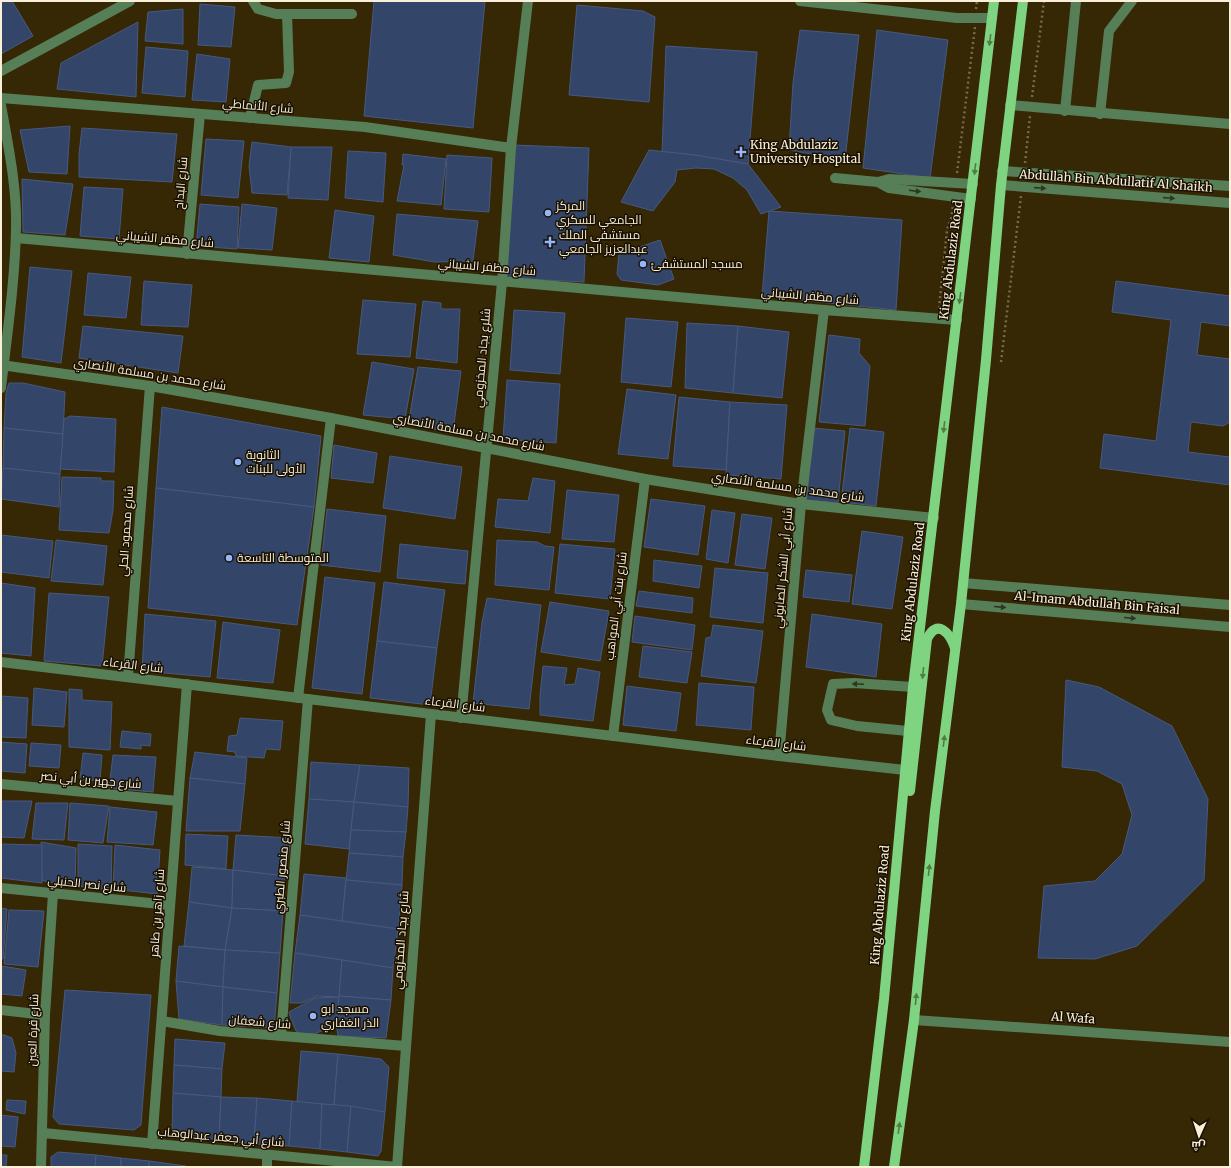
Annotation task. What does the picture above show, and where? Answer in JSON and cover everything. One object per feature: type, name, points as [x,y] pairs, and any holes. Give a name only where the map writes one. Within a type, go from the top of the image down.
[{"type":"main road","name":"King Abdulaziz Road","points":[[864,1167],[884,999],[908,731],[994,1]]},
{"type":"main road","points":[[894,1167],[914,1020],[935,811],[961,604],[986,360],[1002,171],[1023,1]]},
{"type":"main road","points":[[898,855],[909,798],[927,639],[930,632],[936,629],[944,630],[951,636],[955,650]]},
{"type":"street","points":[[1,71],[130,1]]},
{"type":"street","points":[[253,1],[258,10],[276,14],[352,14]]},
{"type":"street","name":"شلرع بجاد المخزومي","points":[[461,718],[502,282],[511,148],[528,1]]},
{"type":"street","points":[[800,1],[847,4],[976,18],[992,18]]},
{"type":"street","points":[[1065,111],[1076,1]]},
{"type":"street","points":[[1100,114],[1110,32],[1132,1]]},
{"type":"street","points":[[250,118],[258,85],[286,83],[289,72],[287,14]]},
{"type":"street","name":"شارع الأنماطي","points":[[1,98],[365,128],[511,148]]},
{"type":"street","points":[[1,105],[14,180],[16,238],[9,333],[2,365],[1,388]]},
{"type":"street","points":[[1010,105],[1065,111],[1230,124]]},
{"type":"street","name":"شارع البداح","points":[[187,254],[200,114]]},
{"type":"street","name":"Abdullah Bin Abdullatif Al Shaikh","points":[[1002,171],[1230,186]]},
{"type":"street","points":[[835,178],[878,182],[889,179],[973,184]]},
{"type":"street","points":[[878,182],[889,188],[972,198]]},
{"type":"street","name":"Abdullah Bin Abdullatif Al Shaikh","points":[[1001,185],[1230,203]]},
{"type":"street","name":"شارع مظفر الشيباني","points":[[16,238],[502,282],[957,320]]},
{"type":"street","name":"شارع أبي الشكر الصابوني","points":[[779,756],[801,504],[824,310]]},
{"type":"street","name":"شارع محمد بن مسلمة الأنصاري","points":[[2,365],[150,386],[331,418],[645,479],[801,504],[934,518]]},
{"type":"street","name":"شارع محمود الحلي","points":[[128,677],[150,386]]},
{"type":"street","name":"شارع منصور الطبري","points":[[281,1036],[303,698],[331,418]]},
{"type":"street","name":"شارع بنت أبي المواهب","points":[[612,736],[645,479]]},
{"type":"street","name":"Al-Imam Abdullah Bin Faisal","points":[[963,583],[1230,605]]},
{"type":"street","name":"Al-Imam Abdullah Bin Faisal","points":[[961,604],[1230,627]]},
{"type":"street","name":"شارع القرعاء","points":[[1,662],[905,770]]},
{"type":"street","points":[[908,731],[847,725],[830,720],[827,710],[833,684],[854,683],[913,687]]},
{"type":"street","name":"شارع زاهر بن طاهر","points":[[152,1144],[187,684]]},
{"type":"street","name":"شارع بجاد المخزومي","points":[[397,1167],[431,714]]},
{"type":"street","name":"شارع جهير بن أبي نصر","points":[[1,784],[178,801]]},
{"type":"street","name":"شارع نصر الحنبلي","points":[[1,888],[170,905]]},
{"type":"street","name":"شارع قرة العين","points":[[41,1167],[45,1015],[53,893]]},
{"type":"street","points":[[1,1010],[45,1015]]},
{"type":"street","name":"Al Wafa","points":[[914,1020],[1230,1042]]},
{"type":"street","name":"شارع شعفان","points":[[162,1021],[220,1031],[406,1046]]},
{"type":"street","name":"شارع أبي جعفر عبدالوهاب","points":[[43,1133],[397,1167]]},
{"type":"street","points":[[267,1155],[267,1167]]},
{"type":"path","points":[[956,183],[977,1]]},
{"type":"path","points":[[1025,167],[1044,1]]},
{"type":"path","points":[[1001,362],[1021,192]]},
{"type":"path","points":[[938,318],[947,230],[952,219],[954,196]]},
{"type":"building","points":[[1,1],[12,1],[33,36],[1,54]]},
{"type":"building","points":[[374,1],[485,1],[473,128],[364,116]]},
{"type":"building","points":[[200,4],[235,7],[231,47],[198,45]]},
{"type":"building","points":[[577,5],[643,11],[655,17],[649,102],[569,95]]},
{"type":"building","points":[[183,9],[183,44],[145,41],[148,12]]},
{"type":"building","points":[[138,22],[136,97],[57,89],[61,63]]},
{"type":"building","points":[[800,30],[859,35],[845,160],[789,150],[793,83]]},
{"type":"building","points":[[877,30],[948,40],[930,178],[863,168]]},
{"type":"building","points":[[666,46],[757,52],[748,164],[695,155],[662,152]]},
{"type":"building","points":[[146,47],[188,51],[185,97],[142,93]]},
{"type":"building","points":[[197,54],[230,59],[226,102],[192,100]]},
{"type":"building","points":[[70,126],[67,174],[29,172],[20,130]]},
{"type":"building","points":[[82,128],[177,134],[172,182],[79,177],[79,154]]},
{"type":"building","points":[[206,139],[244,141],[238,198],[201,195]]},
{"type":"building","points":[[252,142],[291,147],[287,195],[252,193],[249,166]]},
{"type":"building","name":"المركز الجامعي للسكري","points":[[513,145],[589,148],[584,282],[506,278]]},
{"type":"building","points":[[291,147],[332,147],[328,200],[288,198]]},
{"type":"building","points":[[649,150],[695,155],[748,164],[781,207],[761,214],[747,190],[733,178],[714,169],[696,168],[677,170],[675,182],[653,211],[621,202]]},
{"type":"building","points":[[348,151],[386,153],[383,202],[345,198]]},
{"type":"building","points":[[403,154],[446,159],[441,205],[397,201],[404,165],[402,165]]},
{"type":"building","points":[[447,155],[492,158],[489,212],[444,209]]},
{"type":"building","points":[[22,179],[73,184],[65,235],[23,232]]},
{"type":"building","points":[[84,187],[123,189],[119,239],[80,236]]},
{"type":"building","points":[[200,204],[239,207],[237,249],[196,246]]},
{"type":"building","points":[[242,204],[277,208],[272,250],[238,248]]},
{"type":"building","points":[[335,210],[374,216],[369,262],[329,258]]},
{"type":"building","points":[[769,211],[902,220],[896,310],[762,296]]},
{"type":"building","points":[[397,214],[478,221],[473,261],[435,262],[393,255]]},
{"type":"building","name":"مسجد المستشفئ","points":[[660,240],[674,279],[658,285],[621,280],[617,274],[619,254]]},
{"type":"building","points":[[30,267],[72,271],[61,363],[22,357]]},
{"type":"building","points":[[88,273],[131,277],[126,318],[84,315]]},
{"type":"building","points":[[144,281],[192,285],[188,327],[141,325]]},
{"type":"building","points":[[1116,281],[1230,296],[1230,326],[1201,322],[1197,355],[1230,359],[1230,422],[1223,426],[1191,422],[1188,452],[1230,457],[1230,485],[1100,468],[1104,434],[1156,441],[1171,320],[1112,312]]},
{"type":"building","points":[[363,300],[416,304],[410,357],[357,354]]},
{"type":"building","points":[[423,301],[441,303],[441,309],[460,309],[457,363],[416,358]]},
{"type":"building","points":[[514,310],[565,313],[560,374],[510,370]]},
{"type":"building","points":[[626,318],[678,322],[671,387],[621,382]]},
{"type":"building","points":[[687,323],[738,326],[733,393],[685,388]]},
{"type":"building","points":[[83,326],[183,336],[178,373],[79,358]]},
{"type":"building","points":[[738,326],[789,332],[782,398],[733,393]]},
{"type":"building","points":[[829,335],[860,339],[859,353],[870,366],[865,426],[819,422]]},
{"type":"building","points":[[372,362],[414,369],[405,419],[363,415]]},
{"type":"building","points":[[418,367],[461,371],[453,432],[408,425]]},
{"type":"building","points":[[507,380],[560,384],[556,443],[503,439]]},
{"type":"building","points":[[9,383],[23,383],[65,392],[63,434],[4,428],[6,393]]},
{"type":"building","points":[[627,389],[676,395],[668,459],[618,454]]},
{"type":"building","points":[[679,397],[730,402],[726,470],[673,466]]},
{"type":"building","points":[[730,402],[787,405],[781,479],[726,475]]},
{"type":"building","name":"الثانوية الأولى للبنات","points":[[162,407],[321,436],[314,507],[156,488]]},
{"type":"building","points":[[70,416],[116,419],[114,472],[60,469],[64,419]]},
{"type":"building","points":[[4,428],[63,434],[60,474],[3,468]]},
{"type":"building","points":[[813,428],[845,431],[838,503],[806,500]]},
{"type":"building","points":[[850,428],[884,432],[876,506],[841,502]]},
{"type":"building","points":[[334,445],[377,453],[373,483],[331,478]]},
{"type":"building","points":[[390,456],[462,467],[455,519],[383,508]]},
{"type":"building","points":[[3,468],[60,474],[59,507],[1,499]]},
{"type":"building","points":[[62,477],[101,478],[101,481],[114,481],[113,510],[109,533],[59,530]]},
{"type":"building","points":[[533,478],[555,481],[550,533],[495,527],[498,499],[528,501]]},
{"type":"building","name":"المتوسطة التاسعة","points":[[156,488],[314,507],[297,625],[148,608]]},
{"type":"building","points":[[567,490],[619,495],[614,542],[562,539]]},
{"type":"building","points":[[651,499],[705,506],[698,555],[644,547]]},
{"type":"building","points":[[327,509],[386,516],[380,572],[321,565]]},
{"type":"building","points":[[712,510],[735,513],[728,563],[706,559]]},
{"type":"building","points":[[742,514],[772,518],[765,569],[735,565]]},
{"type":"building","points":[[862,531],[903,537],[892,609],[852,604]]},
{"type":"building","points":[[1,535],[53,541],[49,578],[1,572]]},
{"type":"building","points":[[56,540],[107,546],[103,585],[51,581]]},
{"type":"building","points":[[497,540],[537,542],[545,546],[554,547],[549,590],[495,585]]},
{"type":"building","points":[[400,544],[468,551],[465,584],[397,578]]},
{"type":"building","points":[[560,544],[615,549],[610,599],[555,593]]},
{"type":"building","points":[[654,560],[702,566],[699,588],[653,581]]},
{"type":"building","points":[[715,568],[768,573],[763,623],[710,617]]},
{"type":"building","points":[[806,570],[852,575],[849,602],[803,597]]},
{"type":"building","points":[[325,577],[375,583],[362,694],[312,688]]},
{"type":"building","points":[[384,582],[445,590],[437,648],[377,641]]},
{"type":"building","points":[[1,583],[35,588],[31,656],[1,653]]},
{"type":"building","points":[[639,591],[693,598],[692,613],[636,606]]},
{"type":"building","points":[[49,593],[109,597],[102,666],[44,661]]},
{"type":"building","points":[[487,598],[541,605],[529,709],[473,703],[482,622]]},
{"type":"building","points":[[550,602],[609,611],[600,661],[541,652]]},
{"type":"building","points":[[145,614],[216,621],[210,677],[142,671]]},
{"type":"building","points":[[812,614],[882,624],[876,677],[806,667]]},
{"type":"building","points":[[635,616],[695,625],[692,650],[632,642]]},
{"type":"building","points":[[223,622],[280,630],[273,683],[217,678]]},
{"type":"building","points":[[713,625],[763,631],[756,683],[701,676],[706,638],[711,637]]},
{"type":"building","points":[[377,641],[437,648],[430,705],[370,698]]},
{"type":"building","points":[[643,646],[692,652],[687,683],[639,677]]},
{"type":"building","points":[[543,666],[567,668],[564,685],[575,684],[578,668],[600,672],[593,721],[540,715]]},
{"type":"building","points":[[1066,680],[1099,687],[1172,726],[1208,799],[1204,880],[1137,946],[1095,959],[1038,958],[1044,886],[1095,881],[1122,854],[1132,815],[1122,784],[1097,771],[1062,767]]},
{"type":"building","points":[[699,683],[754,687],[751,730],[696,725]]},
{"type":"building","points":[[627,686],[681,693],[676,731],[623,725]]},
{"type":"building","points":[[34,688],[67,692],[64,727],[32,725]]},
{"type":"building","points":[[69,689],[82,690],[82,700],[112,702],[110,750],[69,747]]},
{"type":"building","points":[[1,696],[28,698],[26,738],[1,737]]},
{"type":"building","points":[[240,718],[283,721],[280,750],[266,749],[264,758],[236,756],[235,752],[227,751],[229,736],[237,735]]},
{"type":"building","points":[[122,731],[151,734],[150,746],[141,745],[141,749],[120,747]]},
{"type":"building","points":[[1,742],[27,744],[25,773],[1,771]]},
{"type":"building","points":[[31,743],[61,745],[59,768],[29,766]]},
{"type":"building","points":[[195,752],[247,758],[245,784],[190,778]]},
{"type":"building","points":[[83,753],[102,755],[100,781],[80,779]]},
{"type":"building","points":[[113,755],[156,757],[153,792],[109,788]]},
{"type":"building","points":[[311,762],[360,765],[354,802],[309,799]]},
{"type":"building","points":[[360,765],[409,768],[408,807],[354,802]]},
{"type":"building","points":[[190,778],[245,784],[240,831],[186,831]]},
{"type":"building","points":[[309,799],[354,802],[349,849],[305,844]]},
{"type":"building","points":[[1,801],[32,801],[24,838],[1,837]]},
{"type":"building","points":[[354,802],[408,807],[406,832],[351,830]]},
{"type":"building","points":[[36,803],[68,803],[64,840],[32,839]]},
{"type":"building","points":[[70,803],[109,806],[103,843],[68,840]]},
{"type":"building","points":[[110,807],[157,812],[153,845],[107,842]]},
{"type":"building","points":[[351,830],[406,832],[403,857],[349,853]]},
{"type":"building","points":[[186,834],[228,836],[226,869],[185,865]]},
{"type":"building","points":[[236,835],[291,838],[285,876],[233,870]]},
{"type":"building","points":[[41,842],[76,848],[75,885],[47,882],[42,880]]},
{"type":"building","points":[[1,844],[42,845],[42,883],[1,878]]},
{"type":"building","points":[[78,844],[112,846],[111,890],[78,886]]},
{"type":"building","points":[[115,845],[160,850],[157,894],[113,889]]},
{"type":"building","points":[[349,853],[403,857],[402,885],[346,880]]},
{"type":"building","points":[[192,867],[233,870],[232,908],[189,902]]},
{"type":"building","points":[[233,870],[285,876],[283,911],[232,908]]},
{"type":"building","points":[[304,874],[346,878],[342,921],[300,915]]},
{"type":"building","points":[[346,880],[402,885],[398,929],[342,921]]},
{"type":"building","points":[[189,902],[232,908],[225,950],[184,946]]},
{"type":"building","points":[[1,908],[7,909],[3,959],[1,959]]},
{"type":"building","points":[[232,908],[283,911],[280,953],[225,950]]},
{"type":"building","points":[[9,910],[44,911],[38,967],[4,964]]},
{"type":"building","points":[[300,915],[398,929],[393,968],[295,953]]},
{"type":"building","points":[[179,946],[225,950],[223,987],[176,981]]},
{"type":"building","points":[[225,950],[280,953],[277,993],[223,987]]},
{"type":"building","points":[[295,953],[342,960],[339,997],[317,996],[302,1003],[290,1003]]},
{"type":"building","points":[[342,960],[393,968],[391,1000],[339,996]]},
{"type":"building","points":[[2,966],[26,970],[22,996],[1,994]]},
{"type":"building","points":[[176,981],[223,987],[222,1025],[179,1019]]},
{"type":"building","points":[[223,987],[277,993],[274,1028],[222,1025]]},
{"type":"building","points":[[65,990],[151,995],[141,1125],[134,1130],[59,1124],[53,1117]]},
{"type":"building","points":[[339,996],[391,1000],[386,1038],[338,1036],[336,1023]]},
{"type":"building","name":"مسجد ابو الذر الغفاري","points":[[339,997],[336,1025],[314,1034],[297,1033],[289,1012],[315,998]]},
{"type":"building","points":[[1,1034],[12,1038],[16,1053],[14,1072],[1,1071]]},
{"type":"building","points":[[175,1039],[225,1043],[222,1069],[174,1065]]},
{"type":"building","points":[[301,1051],[338,1054],[334,1105],[297,1102]]},
{"type":"building","points":[[338,1054],[381,1059],[389,1067],[385,1112],[334,1105]]},
{"type":"building","points":[[174,1065],[222,1069],[221,1097],[173,1093]]},
{"type":"building","points":[[173,1093],[221,1097],[219,1140],[172,1133]]},
{"type":"building","points":[[221,1097],[257,1098],[254,1144],[219,1140]]},
{"type":"building","points":[[257,1098],[292,1101],[289,1146],[254,1144]]},
{"type":"building","points":[[7,1100],[26,1101],[25,1114],[6,1110]]},
{"type":"building","points":[[292,1101],[322,1104],[320,1149],[289,1146]]},
{"type":"building","points":[[322,1104],[351,1106],[347,1152],[320,1149]]},
{"type":"building","points":[[351,1106],[385,1112],[381,1151],[378,1156],[347,1152]]},
{"type":"building","points":[[1,1115],[18,1117],[15,1147],[1,1146]]},
{"type":"building","points":[[58,1152],[96,1155],[95,1167],[51,1167],[51,1157]]},
{"type":"building","points":[[1,1155],[7,1155],[6,1167],[1,1167]]},
{"type":"building","points":[[96,1155],[121,1158],[121,1167],[95,1167]]},
{"type":"building","points":[[121,1158],[149,1161],[149,1167],[121,1167]]},
{"type":"building","points":[[149,1161],[186,1166],[186,1167],[149,1167]]},
{"type":"place","name":"King Abdulaziz University Hospital","points":[[741,152]]},
{"type":"place","name":"المركز الجامعي للسكري","points":[[548,213]]},
{"type":"place","name":"مستشفى الملك عبدالعزيز الجامعي","points":[[550,242]]},
{"type":"place","name":"مسجد المستشفئ","points":[[643,264]]},
{"type":"place","name":"الثانوية الأولى للبنات","points":[[238,462]]},
{"type":"place","name":"المتوسطة التاسعة","points":[[229,558]]},
{"type":"place","name":"مسجد ابو الذر الغفاري","points":[[313,1016]]}]
